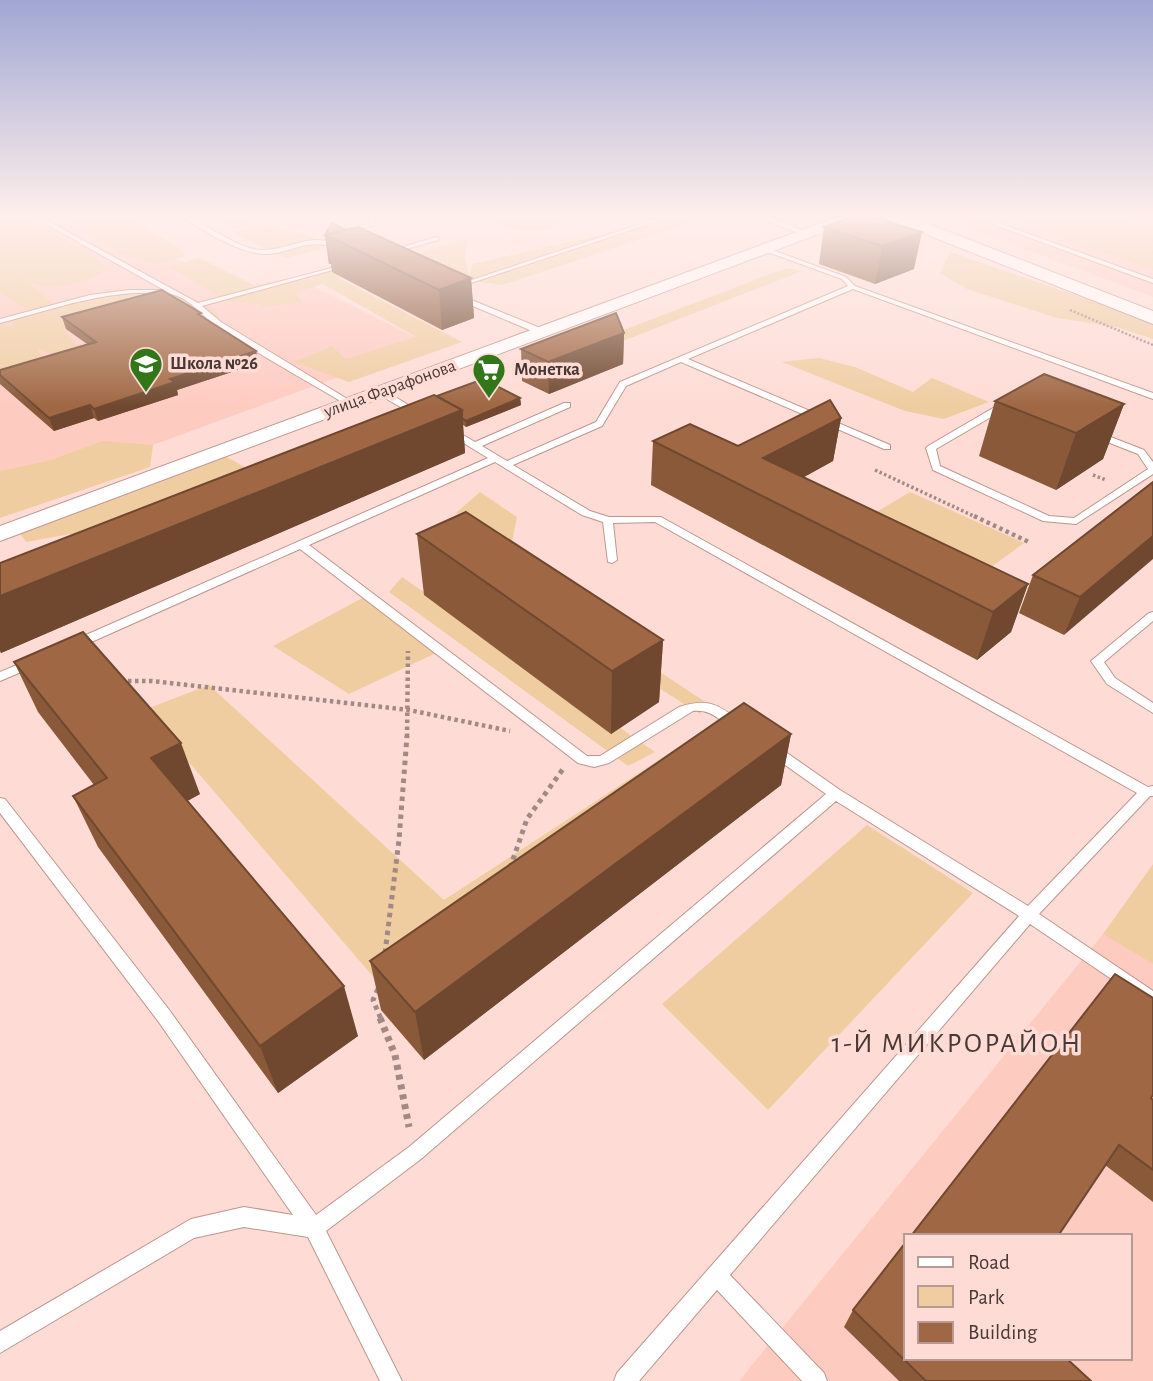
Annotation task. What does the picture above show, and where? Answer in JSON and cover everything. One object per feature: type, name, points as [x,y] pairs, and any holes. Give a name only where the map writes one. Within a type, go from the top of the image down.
[{"type":"main road","points":[[1052,278],[1153,318]]},
{"type":"street","name":"улица Фарафонова","points":[[0,534],[685,278]]},
{"type":"lane","points":[[148,278],[197,304],[218,324],[350,403]]},
{"type":"lane","points":[[197,304],[293,278]]},
{"type":"lane","points":[[479,278],[444,290],[542,332]]},
{"type":"lane","points":[[844,278],[853,287],[1153,396]]},
{"type":"lane","points":[[506,465],[599,424],[623,384],[853,287]]},
{"type":"lane","points":[[0,321],[90,297],[129,292],[173,292]]},
{"type":"lane","points":[[680,359],[887,447]]},
{"type":"lane","points":[[381,392],[428,419]]},
{"type":"lane","points":[[475,446],[567,405]]},
{"type":"lane","points":[[1020,410],[996,410],[931,448],[936,468],[1047,519],[1076,521],[1131,491],[1153,469],[1141,453],[1080,428]]},
{"type":"lane","points":[[440,425],[586,513],[608,520],[657,519],[1149,792],[1029,915],[625,1381]]},
{"type":"lane","points":[[63,649],[496,458]]},
{"type":"lane","points":[[608,520],[612,560]]},
{"type":"lane","points":[[301,544],[573,753],[594,762],[604,760],[683,710],[696,705],[707,705],[745,730],[734,738]]},
{"type":"lane","points":[[1153,615],[1097,661],[1111,681],[1153,709]]},
{"type":"lane","points":[[0,677],[38,661]]},
{"type":"lane","points":[[757,738],[835,794],[1029,915],[1153,1000]]},
{"type":"lane","points":[[0,1343],[191,1229],[244,1217],[314,1228],[415,1153],[835,794]]},
{"type":"lane","points":[[0,803],[164,1016],[314,1228],[391,1381]]},
{"type":"lane","points":[[717,1275],[816,1381]]},
{"type":"path","points":[[875,470],[1029,542]]},
{"type":"path","points":[[1093,475],[1109,482],[1099,488]]},
{"type":"path","points":[[384,965],[401,834],[409,710],[407,626]]},
{"type":"path","points":[[111,682],[152,681],[409,710],[540,737],[552,737]]},
{"type":"path","points":[[508,873],[527,819],[573,753]]},
{"type":"path","points":[[382,978],[373,1000],[395,1055],[415,1153]]},
{"type":"shaded area","name":"Школа №26","points":[[0,278],[214,278],[250,298],[305,282],[429,344],[0,501]]},
{"type":"shaded area","points":[[1104,278],[1153,278],[1153,297]]},
{"type":"shaded area","points":[[1153,873],[1153,1381],[739,1381]]},
{"type":"green space","points":[[0,278],[24,278],[56,306],[119,293],[162,292],[183,295],[220,315],[212,322],[147,343],[184,324],[205,318],[172,298],[63,328],[75,343],[87,348],[54,355],[37,348],[43,359],[0,385],[0,323],[15,327],[7,317],[38,311],[29,310],[0,293]]},
{"type":"green space","points":[[24,278],[89,278],[50,287]]},
{"type":"green space","points":[[189,278],[241,278],[254,285],[290,278],[316,281],[313,278],[339,278],[462,342],[349,382],[294,362],[332,346],[346,359],[416,337],[323,284],[294,293],[303,302],[262,307],[259,304],[229,302]]},
{"type":"green space","points":[[464,278],[522,278],[502,285]]},
{"type":"green space","points":[[759,278],[783,278],[531,377],[514,372]]},
{"type":"green space","points":[[949,278],[1027,278],[1153,322],[1153,339],[1117,327],[1057,318],[967,289]]},
{"type":"green space","points":[[819,358],[855,367],[913,392],[932,378],[989,402],[944,419],[905,411],[782,362]]},
{"type":"green space","points":[[103,441],[153,445],[150,467],[0,518],[0,471],[48,461]]},
{"type":"green space","points":[[223,455],[245,467],[224,483],[78,541],[70,534],[26,542],[19,532]]},
{"type":"green space","points":[[480,492],[517,517],[511,546],[475,550],[707,703],[700,714],[442,551],[469,523],[456,513]]},
{"type":"green space","points":[[910,492],[1024,543],[983,573],[868,517]]},
{"type":"green space","points":[[402,577],[655,752],[628,766],[389,592]]},
{"type":"green space","points":[[368,595],[436,653],[349,694],[273,646]]},
{"type":"green space","points":[[209,685],[444,900],[717,722],[394,1001],[144,710]]},
{"type":"green space","points":[[867,825],[973,893],[768,1110],[662,1004]]},
{"type":"green space","points":[[1153,864],[1153,964],[1103,934]]},
{"type":"building","points":[[415,278],[470,278],[439,290]]},
{"type":"building","points":[[162,290],[256,351],[170,379],[175,382],[94,409],[90,405],[49,418],[0,375],[0,370],[96,342],[62,317]]},
{"type":"building","points":[[616,313],[624,333],[548,362],[521,349]]},
{"type":"building","points":[[1044,374],[1124,404],[1076,433],[995,401]]},
{"type":"building","points":[[483,379],[520,398],[466,421],[462,418],[462,410],[437,396]]},
{"type":"building","points":[[434,395],[462,410],[0,596],[0,563]]},
{"type":"building","points":[[830,400],[841,418],[763,458],[1028,584],[993,612],[653,441],[690,424],[738,446]]},
{"type":"building","points":[[1153,482],[1153,536],[1080,597],[1033,575]]},
{"type":"building","points":[[466,512],[663,640],[612,671],[417,534]]},
{"type":"building","points":[[83,632],[181,743],[151,758],[344,986],[260,1046],[73,796],[107,778],[14,662]]},
{"type":"building","points":[[744,703],[791,734],[415,1012],[370,961]]},
{"type":"building","points":[[1115,974],[1153,998],[1153,1170],[1119,1145],[1059,1234],[913,1234]]},
{"type":"building","points":[[904,1245],[904,1360],[853,1310]]},
{"type":"building","points":[[904,1360],[1068,1360],[1091,1381],[926,1381]]},
{"type":"place","name":"Школа №26","points":[[146,394]]},
{"type":"place","name":"Монетка","points":[[489,400]]},
{"type":"district","name":"1-Й МИКРОРАЙОН","points":[[957,1044]]}]
